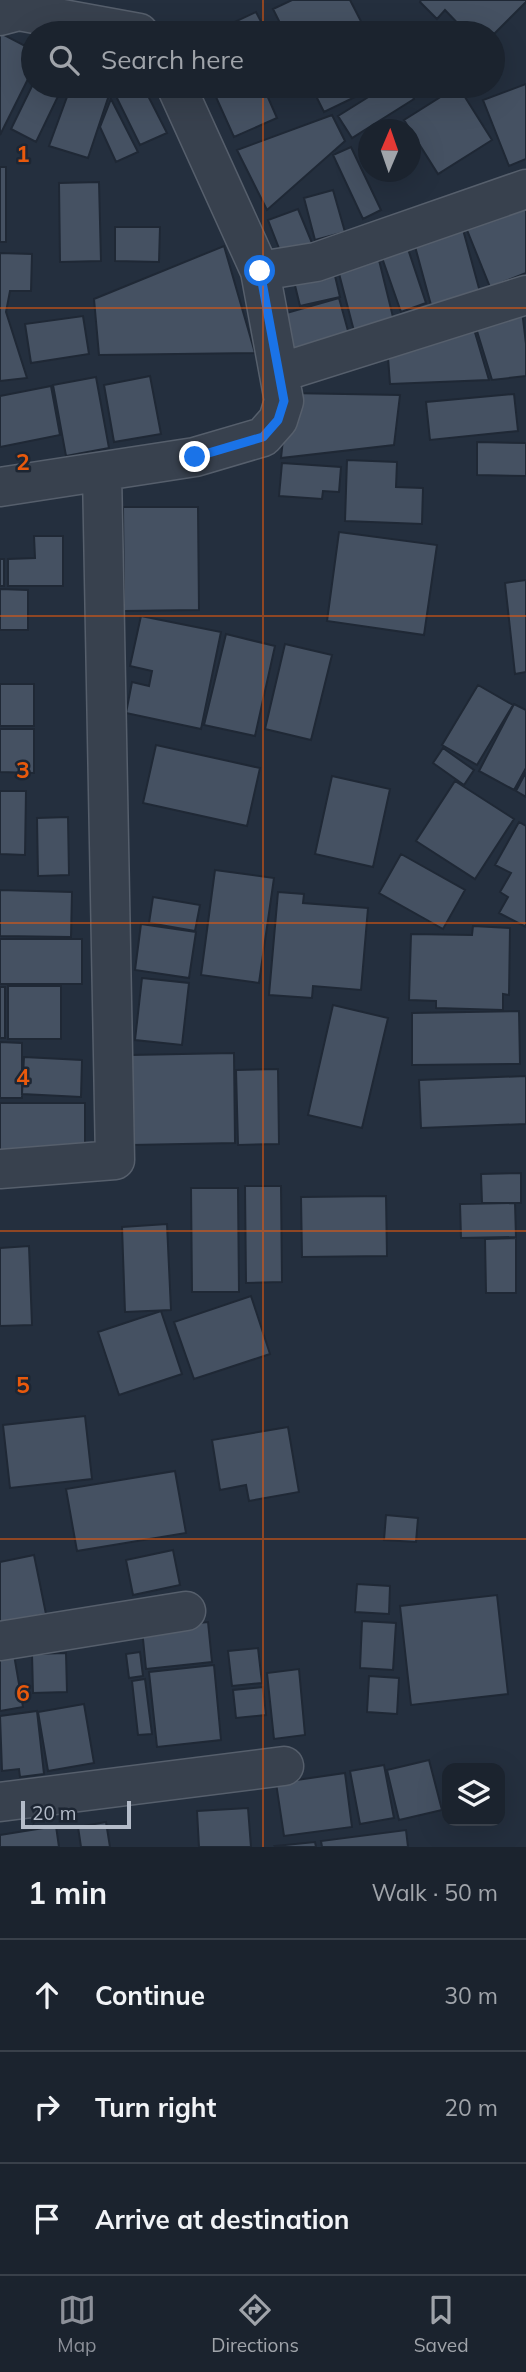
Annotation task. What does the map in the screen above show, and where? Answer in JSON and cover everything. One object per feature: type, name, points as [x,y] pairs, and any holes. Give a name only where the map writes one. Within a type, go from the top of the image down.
[{"type":"street","points":[[15,9],[77,21]]},
{"type":"street","points":[[0,487],[195,457],[263,437],[278,420],[284,401],[260,271],[181,98]]},
{"type":"street","points":[[260,271],[316,262],[526,189]]},
{"type":"street","points":[[279,373],[526,295]]},
{"type":"street","points":[[0,1169],[115,1160],[102,472]]},
{"type":"street","points":[[0,1641],[186,1611]]},
{"type":"street","points":[[0,1802],[284,1766]]},
{"type":"building","points":[[292,0],[350,0],[361,21],[279,21],[273,9]]},
{"type":"building","points":[[526,0],[505,23],[456,21],[445,10],[437,19],[420,2]]},
{"type":"building","points":[[256,12],[261,21],[237,21]]},
{"type":"building","points":[[0,33],[21,44],[21,93],[0,135]]},
{"type":"building","points":[[526,84],[526,159],[509,166],[483,100],[505,98],[505,92]]},
{"type":"building","points":[[26,98],[57,98],[36,142],[11,129]]},
{"type":"building","points":[[67,98],[108,98],[88,158],[49,146]]},
{"type":"building","points":[[117,98],[149,98],[167,133],[140,145]]},
{"type":"building","points":[[216,98],[268,98],[277,118],[234,137]]},
{"type":"building","points":[[317,98],[353,98],[324,112]]},
{"type":"building","points":[[367,98],[413,98],[382,119],[358,119],[358,134],[352,138],[338,116]]},
{"type":"building","points":[[439,98],[466,98],[492,140],[438,174],[421,147],[421,119],[406,119]]},
{"type":"building","points":[[111,99],[138,152],[116,162],[100,127]]},
{"type":"building","points":[[332,115],[345,141],[267,210],[237,150]]},
{"type":"building","points":[[351,147],[358,162],[358,182],[368,182],[381,210],[363,219],[333,155]]},
{"type":"building","points":[[0,167],[6,167],[6,242],[0,242]]},
{"type":"building","points":[[99,182],[101,261],[60,262],[59,183]]},
{"type":"building","points":[[333,190],[345,232],[315,240],[304,198]]},
{"type":"building","points":[[526,201],[526,273],[490,287],[465,225]]},
{"type":"building","points":[[298,209],[312,243],[282,256],[268,220]]},
{"type":"building","points":[[462,226],[480,292],[431,305],[413,239]]},
{"type":"building","points":[[115,227],[160,227],[159,262],[115,261]]},
{"type":"building","points":[[406,243],[426,303],[401,312],[380,252]]},
{"type":"building","points":[[224,246],[255,353],[99,355],[94,299]]},
{"type":"building","points":[[377,252],[394,321],[354,331],[336,262]]},
{"type":"building","points":[[0,253],[32,254],[31,291],[10,291],[6,312],[27,378],[0,381]]},
{"type":"building","points":[[331,259],[340,297],[300,306],[291,269]]},
{"type":"building","points":[[339,298],[350,338],[293,354],[283,314]]},
{"type":"building","points":[[521,302],[526,344],[526,376],[492,380],[473,318]]},
{"type":"building","points":[[83,316],[89,354],[31,363],[25,324]]},
{"type":"building","points":[[471,319],[489,380],[390,384],[387,344]]},
{"type":"building","points":[[150,376],[161,434],[114,442],[104,385]]},
{"type":"building","points":[[96,377],[109,448],[66,456],[53,385]]},
{"type":"building","points":[[51,386],[60,435],[0,447],[0,396]]},
{"type":"building","points":[[288,393],[400,395],[394,445],[281,458]]},
{"type":"building","points":[[514,394],[518,431],[430,440],[426,402]]},
{"type":"building","points":[[477,442],[526,443],[526,476],[477,475]]},
{"type":"building","points":[[347,460],[397,462],[396,487],[423,488],[422,524],[345,521]]},
{"type":"building","points":[[282,463],[341,467],[339,492],[323,491],[322,499],[279,496]]},
{"type":"building","points":[[123,507],[198,507],[199,610],[124,611]]},
{"type":"building","points":[[339,532],[437,545],[424,635],[327,621]]},
{"type":"building","points":[[34,536],[63,536],[63,586],[8,586],[8,559],[35,558]]},
{"type":"building","points":[[0,559],[4,559],[4,586],[0,586]]},
{"type":"building","points":[[526,580],[526,672],[515,674],[505,583]]},
{"type":"building","points":[[0,589],[28,590],[28,630],[0,630]]},
{"type":"building","points":[[141,616],[221,632],[201,729],[126,713],[132,682],[149,686],[152,671],[130,666]]},
{"type":"building","points":[[226,634],[275,646],[255,736],[204,725]]},
{"type":"building","points":[[285,644],[332,655],[311,740],[265,729]]},
{"type":"building","points":[[0,684],[34,684],[34,726],[0,726]]},
{"type":"building","points":[[478,685],[513,705],[477,765],[442,745]]},
{"type":"building","points":[[514,704],[526,710],[526,768],[514,790],[479,771]]},
{"type":"building","points":[[0,729],[34,729],[34,773],[0,772]]},
{"type":"building","points":[[156,745],[260,768],[247,826],[143,803]]},
{"type":"building","points":[[443,748],[474,770],[464,785],[433,763]]},
{"type":"building","points":[[526,772],[526,797],[516,791]]},
{"type":"building","points":[[332,776],[390,789],[373,867],[315,854]]},
{"type":"building","points":[[455,781],[514,819],[475,879],[416,841]]},
{"type":"building","points":[[0,791],[26,791],[25,855],[0,854]]},
{"type":"building","points":[[68,817],[69,875],[38,876],[37,818]]},
{"type":"building","points":[[519,822],[526,826],[526,927],[499,913],[508,897],[500,892],[511,873],[495,865]]},
{"type":"building","points":[[401,854],[465,890],[443,929],[379,893]]},
{"type":"building","points":[[215,870],[274,878],[259,983],[201,975]]},
{"type":"building","points":[[0,890],[72,892],[71,937],[0,936]]},
{"type":"building","points":[[278,892],[304,894],[303,903],[368,908],[361,990],[313,986],[312,998],[269,995]]},
{"type":"building","points":[[153,897],[200,905],[195,931],[149,923]]},
{"type":"building","points":[[141,924],[196,932],[189,978],[135,970]]},
{"type":"building","points":[[473,926],[510,928],[509,995],[503,994],[503,1010],[436,1008],[436,1001],[409,1000],[411,934],[472,935]]},
{"type":"building","points":[[0,939],[82,939],[82,984],[0,984]]},
{"type":"building","points":[[142,978],[189,983],[182,1045],[135,1040]]},
{"type":"building","points":[[8,986],[61,986],[61,1039],[8,1039]]},
{"type":"building","points":[[0,987],[5,987],[5,1038],[0,1038]]},
{"type":"building","points":[[333,1005],[388,1018],[362,1128],[308,1115]]},
{"type":"building","points":[[519,1011],[520,1064],[412,1065],[412,1013]]},
{"type":"building","points":[[0,1042],[22,1043],[22,1098],[0,1098]]},
{"type":"building","points":[[234,1053],[235,1143],[131,1145],[130,1055]]},
{"type":"building","points":[[24,1057],[82,1060],[81,1097],[22,1094]]},
{"type":"building","points":[[278,1069],[279,1144],[238,1145],[236,1070]]},
{"type":"building","points":[[526,1076],[526,1124],[421,1128],[419,1080]]},
{"type":"building","points":[[0,1103],[85,1103],[85,1150],[0,1150]]},
{"type":"building","points":[[521,1173],[521,1203],[482,1203],[481,1174]]},
{"type":"building","points":[[245,1186],[281,1186],[282,1282],[246,1283]]},
{"type":"building","points":[[191,1188],[238,1188],[239,1292],[192,1292]]},
{"type":"building","points":[[386,1196],[387,1256],[302,1257],[301,1197]]},
{"type":"building","points":[[515,1203],[516,1237],[461,1238],[460,1204]]},
{"type":"building","points":[[167,1224],[171,1310],[125,1312],[122,1227]]},
{"type":"building","points":[[516,1238],[516,1293],[486,1293],[485,1239]]},
{"type":"building","points":[[29,1246],[32,1325],[0,1326],[0,1248]]},
{"type":"building","points":[[251,1296],[270,1354],[194,1379],[174,1322]]},
{"type":"building","points":[[161,1311],[182,1374],[119,1395],[98,1332]]},
{"type":"building","points":[[85,1416],[92,1479],[10,1488],[3,1425]]},
{"type":"building","points":[[288,1427],[299,1492],[249,1501],[246,1485],[220,1490],[212,1440]]},
{"type":"building","points":[[175,1471],[186,1533],[77,1551],[66,1489]]},
{"type":"building","points":[[386,1515],[418,1518],[416,1542],[384,1540]]},
{"type":"building","points":[[173,1550],[180,1585],[133,1595],[126,1560]]},
{"type":"building","points":[[34,1555],[46,1614],[0,1624],[0,1562]]},
{"type":"building","points":[[357,1584],[390,1586],[389,1614],[355,1612]]},
{"type":"building","points":[[497,1595],[508,1694],[411,1705],[400,1606]]},
{"type":"building","points":[[362,1621],[396,1623],[393,1670],[360,1668]]},
{"type":"building","points":[[208,1622],[212,1662],[146,1669],[142,1629]]},
{"type":"building","points":[[258,1648],[262,1683],[232,1686],[228,1651]]},
{"type":"building","points":[[13,1649],[23,1707],[0,1711],[0,1651]]},
{"type":"building","points":[[140,1652],[143,1676],[129,1678],[126,1654]]},
{"type":"building","points":[[66,1653],[67,1692],[33,1693],[32,1654]]},
{"type":"building","points":[[214,1665],[221,1740],[157,1747],[149,1672]]},
{"type":"building","points":[[299,1669],[305,1735],[274,1739],[267,1673]]},
{"type":"building","points":[[369,1676],[399,1678],[397,1714],[367,1712]]},
{"type":"building","points":[[145,1679],[152,1734],[138,1735],[132,1681]]},
{"type":"building","points":[[263,1687],[266,1715],[236,1718],[233,1690]]},
{"type":"building","points":[[84,1704],[94,1763],[48,1771],[38,1712]]},
{"type":"building","points":[[37,1711],[44,1774],[20,1777],[19,1769],[2,1771],[0,1716]]},
{"type":"building","points":[[429,1760],[442,1810],[399,1820],[387,1770]]},
{"type":"building","points":[[384,1765],[394,1818],[360,1824],[350,1771]]},
{"type":"building","points":[[345,1773],[352,1827],[284,1836],[276,1783]]},
{"type":"building","points":[[248,1808],[251,1847],[199,1847],[197,1811]]},
{"type":"building","points":[[106,1822],[110,1847],[81,1847],[78,1827]]},
{"type":"building","points":[[56,1826],[59,1847],[0,1847],[0,1835]]},
{"type":"building","points":[[406,1830],[408,1847],[322,1847],[321,1841]]},
{"type":"building","points":[[315,1842],[316,1847],[275,1846]]},
{"type":"route","points":[[195,457],[263,437],[278,420],[284,401],[260,271]]}]
